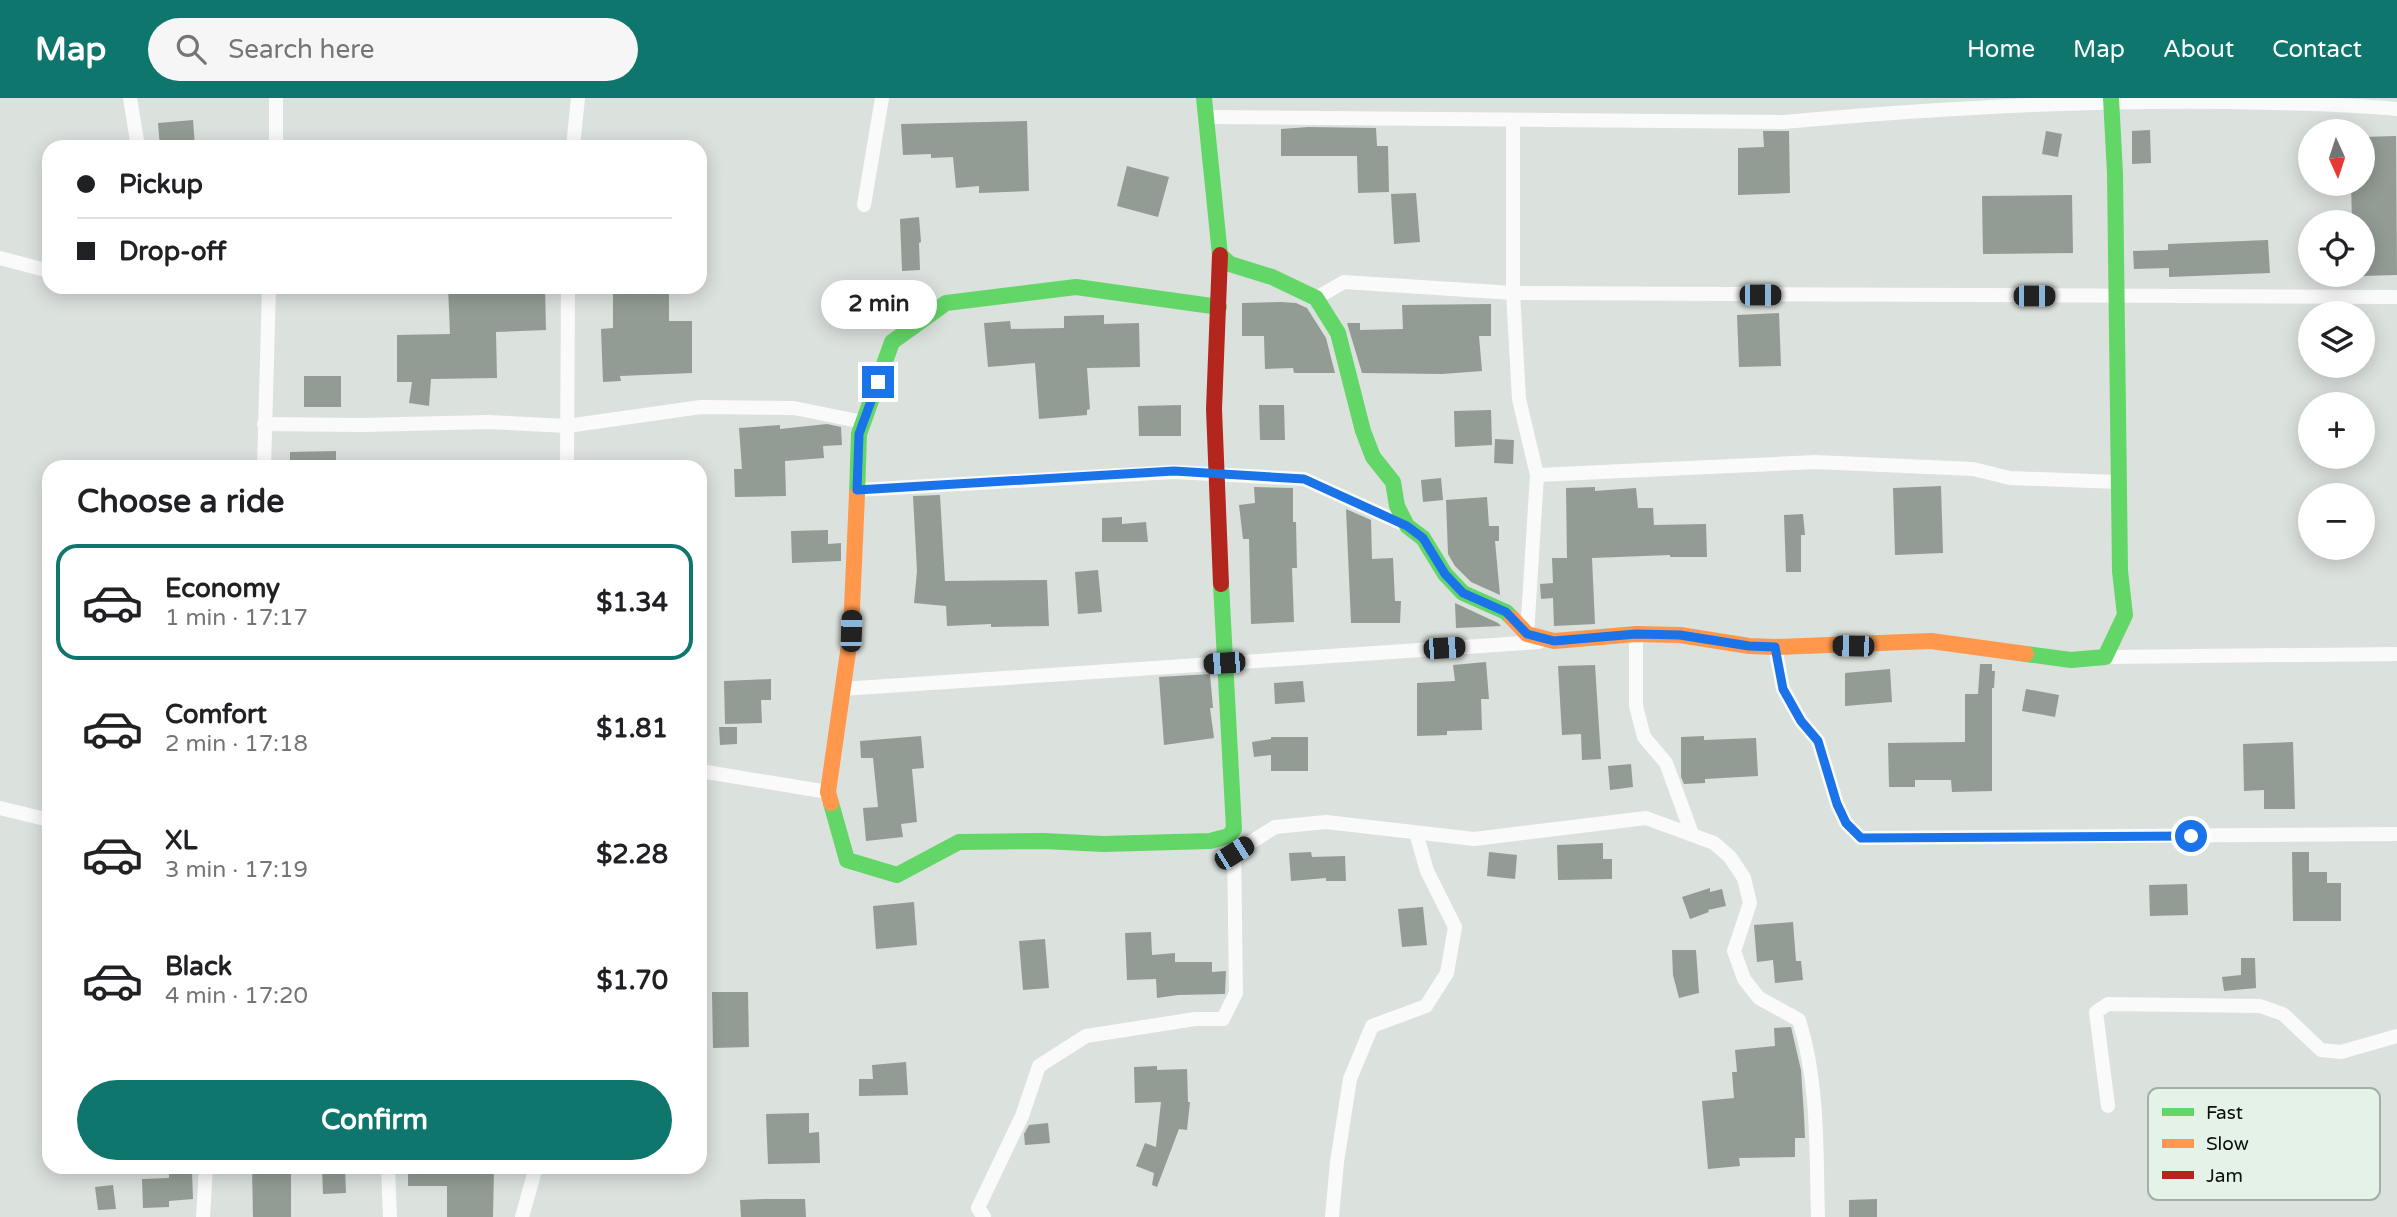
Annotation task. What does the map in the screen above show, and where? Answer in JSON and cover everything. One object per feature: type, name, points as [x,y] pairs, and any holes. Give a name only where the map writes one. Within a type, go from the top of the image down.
[{"type":"street","points":[[130,98],[137,140]]},
{"type":"street","points":[[276,98],[276,140]]},
{"type":"street","points":[[574,140],[578,98]]},
{"type":"street","points":[[864,205],[881,98]]},
{"type":"street","points":[[984,1217],[978,1208],[1022,1116],[1039,1066],[1086,1036],[1195,1019],[1223,1019],[1236,993],[1234,829],[1214,409],[1220,256],[1204,98]]},
{"type":"street","points":[[1208,117],[1784,122],[2112,99],[2397,109]]},
{"type":"street","points":[[2105,657],[2125,615],[2120,571],[2112,99]]},
{"type":"street","points":[[1513,120],[1513,293],[1519,399],[1537,475],[1527,634]]},
{"type":"street","points":[[1220,256],[1230,264],[1272,277],[1315,298],[1338,332],[1363,431],[1373,457],[1393,482],[1397,506],[1407,526]]},
{"type":"street","points":[[0,258],[42,269]]},
{"type":"street","points":[[1315,298],[1344,282],[1513,293],[2397,297]]},
{"type":"street","points":[[1219,307],[1076,286],[946,303],[892,342],[859,434],[851,631],[828,792],[847,860],[897,875],[959,842],[1044,841],[1103,844],[1210,841],[1229,836],[1234,829]]},
{"type":"street","points":[[264,460],[269,294]]},
{"type":"street","points":[[567,460],[568,294]]},
{"type":"street","points":[[264,424],[488,422],[567,426],[701,407],[794,408],[863,422]]},
{"type":"street","points":[[1537,475],[1815,462],[1973,469],[2011,478],[2118,482]]},
{"type":"street","points":[[857,490],[1174,471],[1304,479],[1407,526],[1423,538],[1445,574],[1463,593],[1506,612],[1527,634],[1554,641]]},
{"type":"street","points":[[842,689],[1636,634],[1680,635],[1749,646],[1775,647],[1931,641],[2071,660],[2105,657],[2397,654]]},
{"type":"street","points":[[1636,634],[1636,706],[1644,737],[1666,763],[1692,834]]},
{"type":"street","points":[[1775,647],[1783,689],[1801,721],[1818,741],[1837,804],[1846,823],[1861,838],[2397,834]]},
{"type":"street","points":[[707,772],[828,792]]},
{"type":"street","points":[[0,808],[42,818]]},
{"type":"street","points":[[1234,853],[1275,827],[1326,822],[1474,839],[1646,818],[1714,843],[1730,857],[1744,878],[1750,902],[1734,951],[1744,978],[1759,998],[1799,1020],[1808,1050],[1815,1129],[1818,1217]]},
{"type":"street","points":[[1332,1217],[1337,1162],[1350,1079],[1372,1026],[1426,1006],[1447,973],[1455,927],[1427,871],[1416,834]]},
{"type":"street","points":[[2108,1106],[2096,1012],[2108,1004],[2260,1006],[2283,1014],[2321,1050],[2341,1052],[2397,1036]]},
{"type":"street","points":[[203,1217],[206,1174]]},
{"type":"street","points":[[388,1174],[390,1217]]},
{"type":"street","points":[[522,1217],[534,1174]]},
{"type":"building","points":[[193,120],[194,140],[159,140],[158,123]]},
{"type":"building","points":[[1027,121],[1029,191],[979,193],[979,186],[956,188],[953,157],[931,158],[931,154],[903,155],[901,124]]},
{"type":"building","points":[[1376,128],[1377,146],[1388,146],[1389,192],[1358,193],[1357,156],[1281,156],[1281,129]]},
{"type":"building","points":[[2150,130],[2151,163],[2132,164],[2132,131]]},
{"type":"building","points":[[1763,131],[1789,131],[1790,193],[1738,195],[1738,148],[1764,147]]},
{"type":"building","points":[[2046,131],[2062,134],[2058,157],[2042,154]]},
{"type":"building","points":[[2396,136],[2397,275],[2375,276],[2375,210],[2352,210],[2351,196],[2375,196],[2375,137]]},
{"type":"building","points":[[1127,166],[1169,177],[1158,217],[1117,206]]},
{"type":"building","points":[[1416,193],[1420,242],[1394,244],[1391,194]]},
{"type":"building","points":[[2072,195],[2073,253],[1983,254],[1982,196]]},
{"type":"building","points":[[919,217],[920,270],[902,271],[900,219]]},
{"type":"building","points":[[2268,240],[2270,273],[2169,277],[2169,268],[2134,269],[2133,251],[2168,250],[2168,244]]},
{"type":"building","points":[[448,294],[545,294],[546,330],[496,332],[497,378],[431,379],[429,406],[409,403],[412,382],[397,382],[397,335],[450,334]]},
{"type":"building","points":[[613,294],[669,294],[669,321],[692,321],[692,373],[620,376],[621,381],[603,382],[601,329],[613,328]]},
{"type":"building","points":[[859,298],[889,299],[889,324],[859,324]]},
{"type":"building","points":[[1242,303],[1296,303],[1307,308],[1326,338],[1335,373],[1294,373],[1293,368],[1265,369],[1264,336],[1242,336]]},
{"type":"building","points":[[1491,304],[1491,336],[1479,336],[1482,371],[1442,374],[1362,373],[1347,323],[1360,323],[1360,330],[1403,329],[1402,305]]},
{"type":"building","points":[[1779,313],[1781,366],[1739,367],[1737,315]]},
{"type":"building","points":[[1104,315],[1104,324],[1139,323],[1140,367],[1087,368],[1090,409],[1087,410],[1087,415],[1039,419],[1035,363],[988,367],[984,323],[1010,321],[1011,329],[1064,328],[1064,316]]},
{"type":"building","points":[[304,376],[341,376],[341,407],[304,407]]},
{"type":"building","points":[[1181,405],[1181,436],[1139,436],[1138,406]]},
{"type":"building","points":[[1259,405],[1284,405],[1285,440],[1260,440]]},
{"type":"building","points":[[1491,410],[1492,445],[1455,447],[1454,411]]},
{"type":"building","points":[[827,424],[841,427],[842,445],[823,446],[824,458],[785,461],[786,496],[735,497],[734,469],[742,469],[739,428],[780,425],[780,429]]},
{"type":"building","points":[[1495,439],[1514,440],[1513,464],[1494,463]]},
{"type":"building","points":[[336,451],[336,460],[290,460],[290,452]]},
{"type":"building","points":[[1441,478],[1443,500],[1423,502],[1421,480]]},
{"type":"building","points":[[1941,486],[1943,553],[1895,555],[1893,488]]},
{"type":"building","points":[[1254,487],[1293,488],[1297,568],[1292,568],[1294,622],[1251,624],[1249,539],[1243,539],[1239,505],[1255,503]]},
{"type":"building","points":[[1595,487],[1595,491],[1636,488],[1638,508],[1653,508],[1654,525],[1706,524],[1707,557],[1670,555],[1592,558],[1595,624],[1554,626],[1553,598],[1541,599],[1540,584],[1553,583],[1552,558],[1567,558],[1566,488]]},
{"type":"building","points":[[940,495],[945,581],[1047,580],[1049,626],[947,626],[946,606],[914,603],[917,571],[913,496]]},
{"type":"building","points":[[1487,497],[1489,526],[1499,526],[1499,541],[1495,541],[1500,595],[1471,582],[1455,566],[1448,554],[1446,500]]},
{"type":"building","points":[[1346,509],[1371,520],[1372,559],[1393,558],[1395,601],[1401,601],[1400,623],[1351,623]]},
{"type":"building","points":[[1803,514],[1805,535],[1801,535],[1801,572],[1786,572],[1784,515]]},
{"type":"building","points":[[1122,517],[1122,524],[1146,522],[1148,542],[1102,542],[1102,518]]},
{"type":"building","points":[[828,530],[828,544],[841,543],[841,561],[792,563],[791,531]]},
{"type":"building","points":[[1098,570],[1102,612],[1078,614],[1075,572]]},
{"type":"building","points":[[1455,603],[1498,623],[1501,626],[1456,628]]},
{"type":"building","points":[[1486,662],[1489,699],[1481,699],[1482,730],[1447,731],[1447,735],[1417,736],[1417,683],[1455,681],[1453,665]]},
{"type":"building","points":[[1980,664],[1992,664],[1992,671],[1995,671],[1992,688],[1992,791],[1952,792],[1951,780],[1915,780],[1915,787],[1889,787],[1888,743],[1965,742],[1965,694],[1978,694]]},
{"type":"building","points":[[1595,665],[1601,759],[1582,760],[1581,734],[1562,735],[1558,666]]},
{"type":"building","points":[[1890,669],[1892,702],[1845,706],[1845,673]]},
{"type":"building","points":[[1210,674],[1213,708],[1210,708],[1214,738],[1164,745],[1159,677]]},
{"type":"building","points":[[771,679],[771,700],[761,700],[762,723],[725,724],[724,681]]},
{"type":"building","points":[[1303,681],[1305,702],[1275,704],[1274,683]]},
{"type":"building","points":[[2026,689],[2059,695],[2055,717],[2022,711]]},
{"type":"building","points":[[719,727],[737,727],[737,744],[720,745]]},
{"type":"building","points":[[921,736],[924,768],[912,769],[917,822],[901,824],[903,837],[866,841],[863,808],[878,807],[873,758],[861,758],[860,741]]},
{"type":"building","points":[[1704,736],[1704,740],[1756,738],[1758,776],[1705,779],[1705,783],[1684,784],[1681,777],[1681,737]]},
{"type":"building","points":[[1271,737],[1308,737],[1308,771],[1271,771],[1271,755],[1254,757],[1252,742]]},
{"type":"building","points":[[2293,742],[2295,809],[2264,809],[2264,790],[2244,791],[2243,744]]},
{"type":"building","points":[[1631,764],[1633,787],[1610,790],[1608,766]]},
{"type":"building","points":[[1603,843],[1603,859],[1612,859],[1612,879],[1558,880],[1557,845]]},
{"type":"building","points":[[1311,852],[1312,857],[1345,856],[1346,881],[1326,881],[1326,878],[1291,881],[1289,853]]},
{"type":"building","points":[[1489,852],[1517,855],[1515,879],[1487,876]]},
{"type":"building","points":[[2292,852],[2309,852],[2309,872],[2327,872],[2327,883],[2341,883],[2341,921],[2293,921]]},
{"type":"building","points":[[2187,884],[2188,915],[2150,916],[2149,885]]},
{"type":"building","points":[[1710,888],[1710,892],[1722,889],[1726,906],[1708,910],[1709,912],[1690,919],[1682,897]]},
{"type":"building","points":[[914,902],[917,945],[876,949],[873,906]]},
{"type":"building","points":[[1423,907],[1427,945],[1402,947],[1398,909]]},
{"type":"building","points":[[1793,922],[1796,961],[1801,961],[1803,980],[1775,983],[1773,960],[1757,962],[1754,925]]},
{"type":"building","points":[[1151,932],[1152,955],[1175,953],[1175,962],[1212,962],[1212,972],[1226,971],[1225,994],[1157,998],[1156,979],[1127,980],[1125,933]]},
{"type":"building","points":[[1045,939],[1049,988],[1023,990],[1019,941]]},
{"type":"building","points":[[1672,950],[1696,950],[1699,993],[1679,998],[1673,975]]},
{"type":"building","points":[[2241,958],[2255,958],[2256,988],[2224,991],[2222,977],[2241,975]]},
{"type":"building","points":[[712,992],[748,992],[749,1047],[713,1048]]},
{"type":"building","points":[[1791,1027],[1801,1070],[1805,1138],[1795,1138],[1795,1157],[1739,1158],[1740,1166],[1708,1169],[1702,1101],[1734,1098],[1732,1072],[1737,1072],[1735,1050],[1775,1046],[1774,1028]]},
{"type":"building","points":[[906,1062],[908,1095],[859,1096],[859,1079],[873,1079],[872,1065]]},
{"type":"building","points":[[1157,1066],[1157,1070],[1187,1069],[1190,1102],[1187,1130],[1179,1129],[1157,1187],[1152,1185],[1154,1173],[1136,1166],[1145,1143],[1156,1147],[1161,1102],[1135,1103],[1134,1067]]},
{"type":"building","points":[[809,1113],[809,1133],[819,1132],[820,1163],[768,1164],[766,1114]]},
{"type":"building","points":[[1048,1123],[1050,1143],[1025,1145],[1024,1134],[1029,1125]]},
{"type":"building","points":[[169,1174],[192,1174],[193,1199],[169,1201],[169,1207],[143,1208],[142,1179],[169,1178]]},
{"type":"building","points":[[252,1174],[291,1174],[291,1217],[253,1217]]},
{"type":"building","points":[[322,1174],[345,1174],[346,1193],[323,1194]]},
{"type":"building","points":[[408,1174],[494,1174],[493,1217],[447,1217],[447,1186],[408,1186]]},
{"type":"building","points":[[113,1185],[116,1209],[98,1210],[95,1187]]},
{"type":"building","points":[[805,1199],[806,1217],[741,1217],[740,1200]]},
{"type":"building","points":[[1877,1199],[1877,1217],[1849,1217],[1849,1200]]},
{"type":"traffic: fast","points":[[1204,98],[1220,255],[1230,264],[1272,277],[1316,298],[1338,333],[1363,431],[1373,457],[1393,482],[1397,506],[1407,526],[1423,538],[1445,574],[1463,593],[1506,612],[1512,618]]},
{"type":"traffic: fast","points":[[2026,654],[2071,660],[2105,657],[2125,615],[2120,571],[2115,173],[2111,98]]},
{"type":"traffic: fast","points":[[857,494],[859,434],[892,342],[946,303],[1076,287],[1219,307]]},
{"type":"traffic: fast","points":[[831,803],[847,860],[897,875],[959,842],[1044,841],[1103,844],[1210,841],[1229,836],[1234,829],[1221,584]]},
{"type":"traffic: slow","points":[[831,803],[828,792],[851,631],[857,494]]},
{"type":"traffic: slow","points":[[1512,618],[1527,634],[1554,641],[1636,634],[1680,635],[1749,646],[1775,647],[1931,641],[2026,654]]},
{"type":"traffic: jam","points":[[1220,255],[1214,409],[1221,584]]},
{"type":"route","points":[[878,382],[859,434],[857,490],[1174,471],[1304,479],[1407,526],[1423,538],[1445,574],[1463,593],[1506,612],[1527,634],[1554,641],[1636,634],[1680,635],[1716,642],[1775,647],[1783,689],[1801,721],[1818,741],[1837,804],[1846,823],[1861,838],[2191,836]]}]
